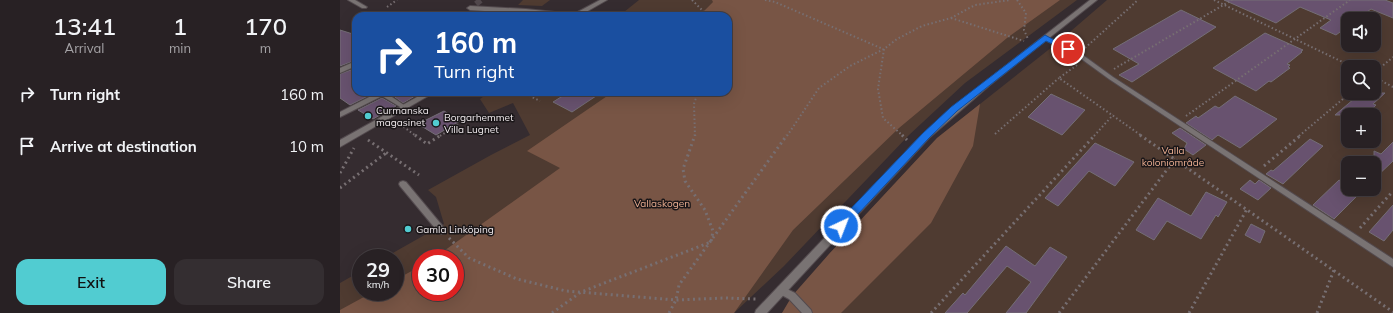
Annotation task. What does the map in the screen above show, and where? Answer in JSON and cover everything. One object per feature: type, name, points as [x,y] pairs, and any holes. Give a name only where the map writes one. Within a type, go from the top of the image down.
[{"type":"street","points":[[351,0],[364,6]]},
{"type":"street","points":[[582,12],[604,0]]},
{"type":"street","points":[[760,313],[915,147],[954,109],[1094,0]]},
{"type":"street","points":[[476,4],[470,8],[536,12]]},
{"type":"street","points":[[340,70],[352,65]]},
{"type":"street","points":[[340,144],[424,96]]},
{"type":"street","points":[[765,313],[772,299]]},
{"type":"lane","points":[[1045,38],[1078,54],[1393,263]]},
{"type":"lane","points":[[340,115],[377,96]]},
{"type":"lane","points":[[388,96],[404,107]]},
{"type":"lane","points":[[404,184],[442,231]]},
{"type":"lane","points":[[781,290],[792,296],[808,313]]},
{"type":"path","points":[[387,7],[397,0]]},
{"type":"path","points":[[692,0],[704,12]]},
{"type":"path","points":[[765,0],[775,2],[884,49]]},
{"type":"path","points":[[669,313],[676,300],[680,285],[772,158],[819,88],[850,66],[884,49],[897,39],[922,26],[951,18],[975,5],[1010,0]]},
{"type":"path","points":[[1017,0],[1026,13],[1023,26],[1024,35],[1035,46]]},
{"type":"path","points":[[1078,54],[1138,0]]},
{"type":"path","points":[[1214,0],[1341,61]]},
{"type":"path","points":[[1107,74],[1232,0]]},
{"type":"path","points":[[1179,121],[1350,0]]},
{"type":"path","points":[[951,18],[1035,46]]},
{"type":"path","points":[[884,49],[878,89],[883,118],[915,147]]},
{"type":"path","points":[[1381,67],[1393,57]]},
{"type":"path","points":[[995,134],[1059,78],[1085,59]]},
{"type":"path","points":[[1059,78],[1393,312]]},
{"type":"path","points":[[1381,81],[1393,87]]},
{"type":"path","points":[[530,96],[540,101]]},
{"type":"path","points":[[697,96],[694,104],[694,138],[683,169],[685,181],[705,210],[713,230],[711,242]]},
{"type":"path","points":[[1256,173],[1342,100]]},
{"type":"path","points":[[931,313],[1113,115]]},
{"type":"path","points":[[388,116],[427,144],[465,120]]},
{"type":"path","points":[[340,173],[357,142],[359,133],[419,175]]},
{"type":"path","points":[[340,188],[386,153]]},
{"type":"path","points":[[1059,313],[1175,159]]},
{"type":"path","points":[[1352,236],[1393,192]]},
{"type":"path","points":[[1189,313],[1247,209]]},
{"type":"path","points":[[442,231],[469,258],[518,279],[566,291],[676,300],[725,298],[772,299]]},
{"type":"path","points":[[552,313],[581,292],[711,242]]},
{"type":"path","points":[[1317,313],[1334,270]]},
{"type":"green space","points":[[523,0],[550,0],[542,6],[518,5]]},
{"type":"green space","name":"Vallaskogen","points":[[639,0],[1077,0],[965,83],[909,135],[784,266],[734,313],[340,313],[340,283],[352,276],[352,301],[404,301],[404,249],[400,249],[444,224],[436,197],[428,190],[530,135],[513,103],[489,113],[480,99],[484,96],[732,96],[732,12],[624,12]]},
{"type":"green space","name":"Vallaskogen","points":[[712,0],[1060,0],[1007,38],[899,128],[793,230],[734,313],[340,313],[340,310],[356,301],[404,301],[404,275],[412,271],[412,301],[464,301],[464,249],[447,249],[560,168],[527,151],[607,96],[732,96],[732,12],[703,12],[713,2]]},
{"type":"green space","name":"Valla koloniområde","points":[[1107,0],[1393,0],[1393,313],[782,313],[829,254],[937,138],[1057,43]]},
{"type":"green space","points":[[980,104],[973,146],[931,223],[841,313],[782,313],[792,296],[829,254],[937,138]]},
{"type":"building","points":[[1224,0],[1385,0],[1393,3],[1393,18],[1371,9],[1367,12],[1341,12],[1341,31],[1336,35],[1320,28],[1331,20],[1300,7],[1276,23]]},
{"type":"building","points":[[1181,10],[1216,27],[1132,82],[1119,75],[1139,64],[1113,49]]},
{"type":"building","points":[[340,30],[352,34],[352,62],[340,66]]},
{"type":"building","points":[[1265,33],[1303,50],[1287,64],[1290,65],[1288,67],[1290,68],[1271,82],[1269,81],[1256,91],[1213,68]]},
{"type":"building","points":[[352,70],[352,96],[368,96],[350,105],[340,98],[340,74]]},
{"type":"building","points":[[1051,94],[1085,110],[1062,135],[1028,117]]},
{"type":"building","points":[[393,96],[415,96],[403,103]]},
{"type":"building","points":[[563,96],[596,96],[572,112],[553,102]]},
{"type":"building","points":[[1235,96],[1277,119],[1240,148],[1218,135],[1212,140],[1186,123],[1196,116],[1198,118],[1215,106],[1219,108]]},
{"type":"building","points":[[382,98],[396,106],[373,119],[358,110]]},
{"type":"building","points":[[1353,100],[1377,100],[1373,104],[1376,105],[1373,108],[1343,108]]},
{"type":"building","points":[[1341,110],[1341,115],[1335,115]]},
{"type":"building","name":"Borgarhemmet Villa Lugnet","points":[[444,111],[460,121],[436,135],[418,124]]},
{"type":"building","points":[[1180,128],[1206,145],[1193,155],[1184,149],[1187,143],[1172,133]]},
{"type":"building","points":[[1310,139],[1323,146],[1283,184],[1266,174],[1271,170],[1273,171]]},
{"type":"building","points":[[1393,142],[1393,161],[1381,172],[1381,156],[1374,156],[1374,151],[1381,154]]},
{"type":"building","points":[[1095,143],[1134,162],[1115,186],[1089,171],[1058,206],[1045,198]]},
{"type":"building","points":[[1250,180],[1255,184],[1259,180],[1271,188],[1258,200],[1240,189]]},
{"type":"building","points":[[1339,180],[1341,181],[1341,196],[1357,196],[1334,219],[1313,205]]},
{"type":"building","points":[[1206,192],[1227,202],[1218,217],[1216,215],[1201,239],[1167,221],[1154,240],[1136,230],[1158,198],[1191,216]]},
{"type":"building","points":[[1393,205],[1393,230],[1384,241],[1369,232]]},
{"type":"building","points":[[1251,224],[1265,231],[1260,243],[1245,235]]},
{"type":"building","points":[[1006,246],[1035,266],[1050,247],[1067,257],[1026,313],[1006,313],[1031,282],[1007,266],[967,313],[945,313],[963,293],[965,295]]},
{"type":"tunnel","points":[[476,4],[481,0]]},
{"type":"place","name":"Curmanska magasinet","points":[[368,116]]},
{"type":"place","name":"Borgarhemmet Villa Lugnet","points":[[436,123]]},
{"type":"place","name":"Gamla Linköping","points":[[408,229]]},
{"type":"route","points":[[841,226],[926,136],[954,109],[986,83],[1045,38],[1068,49]]}]
